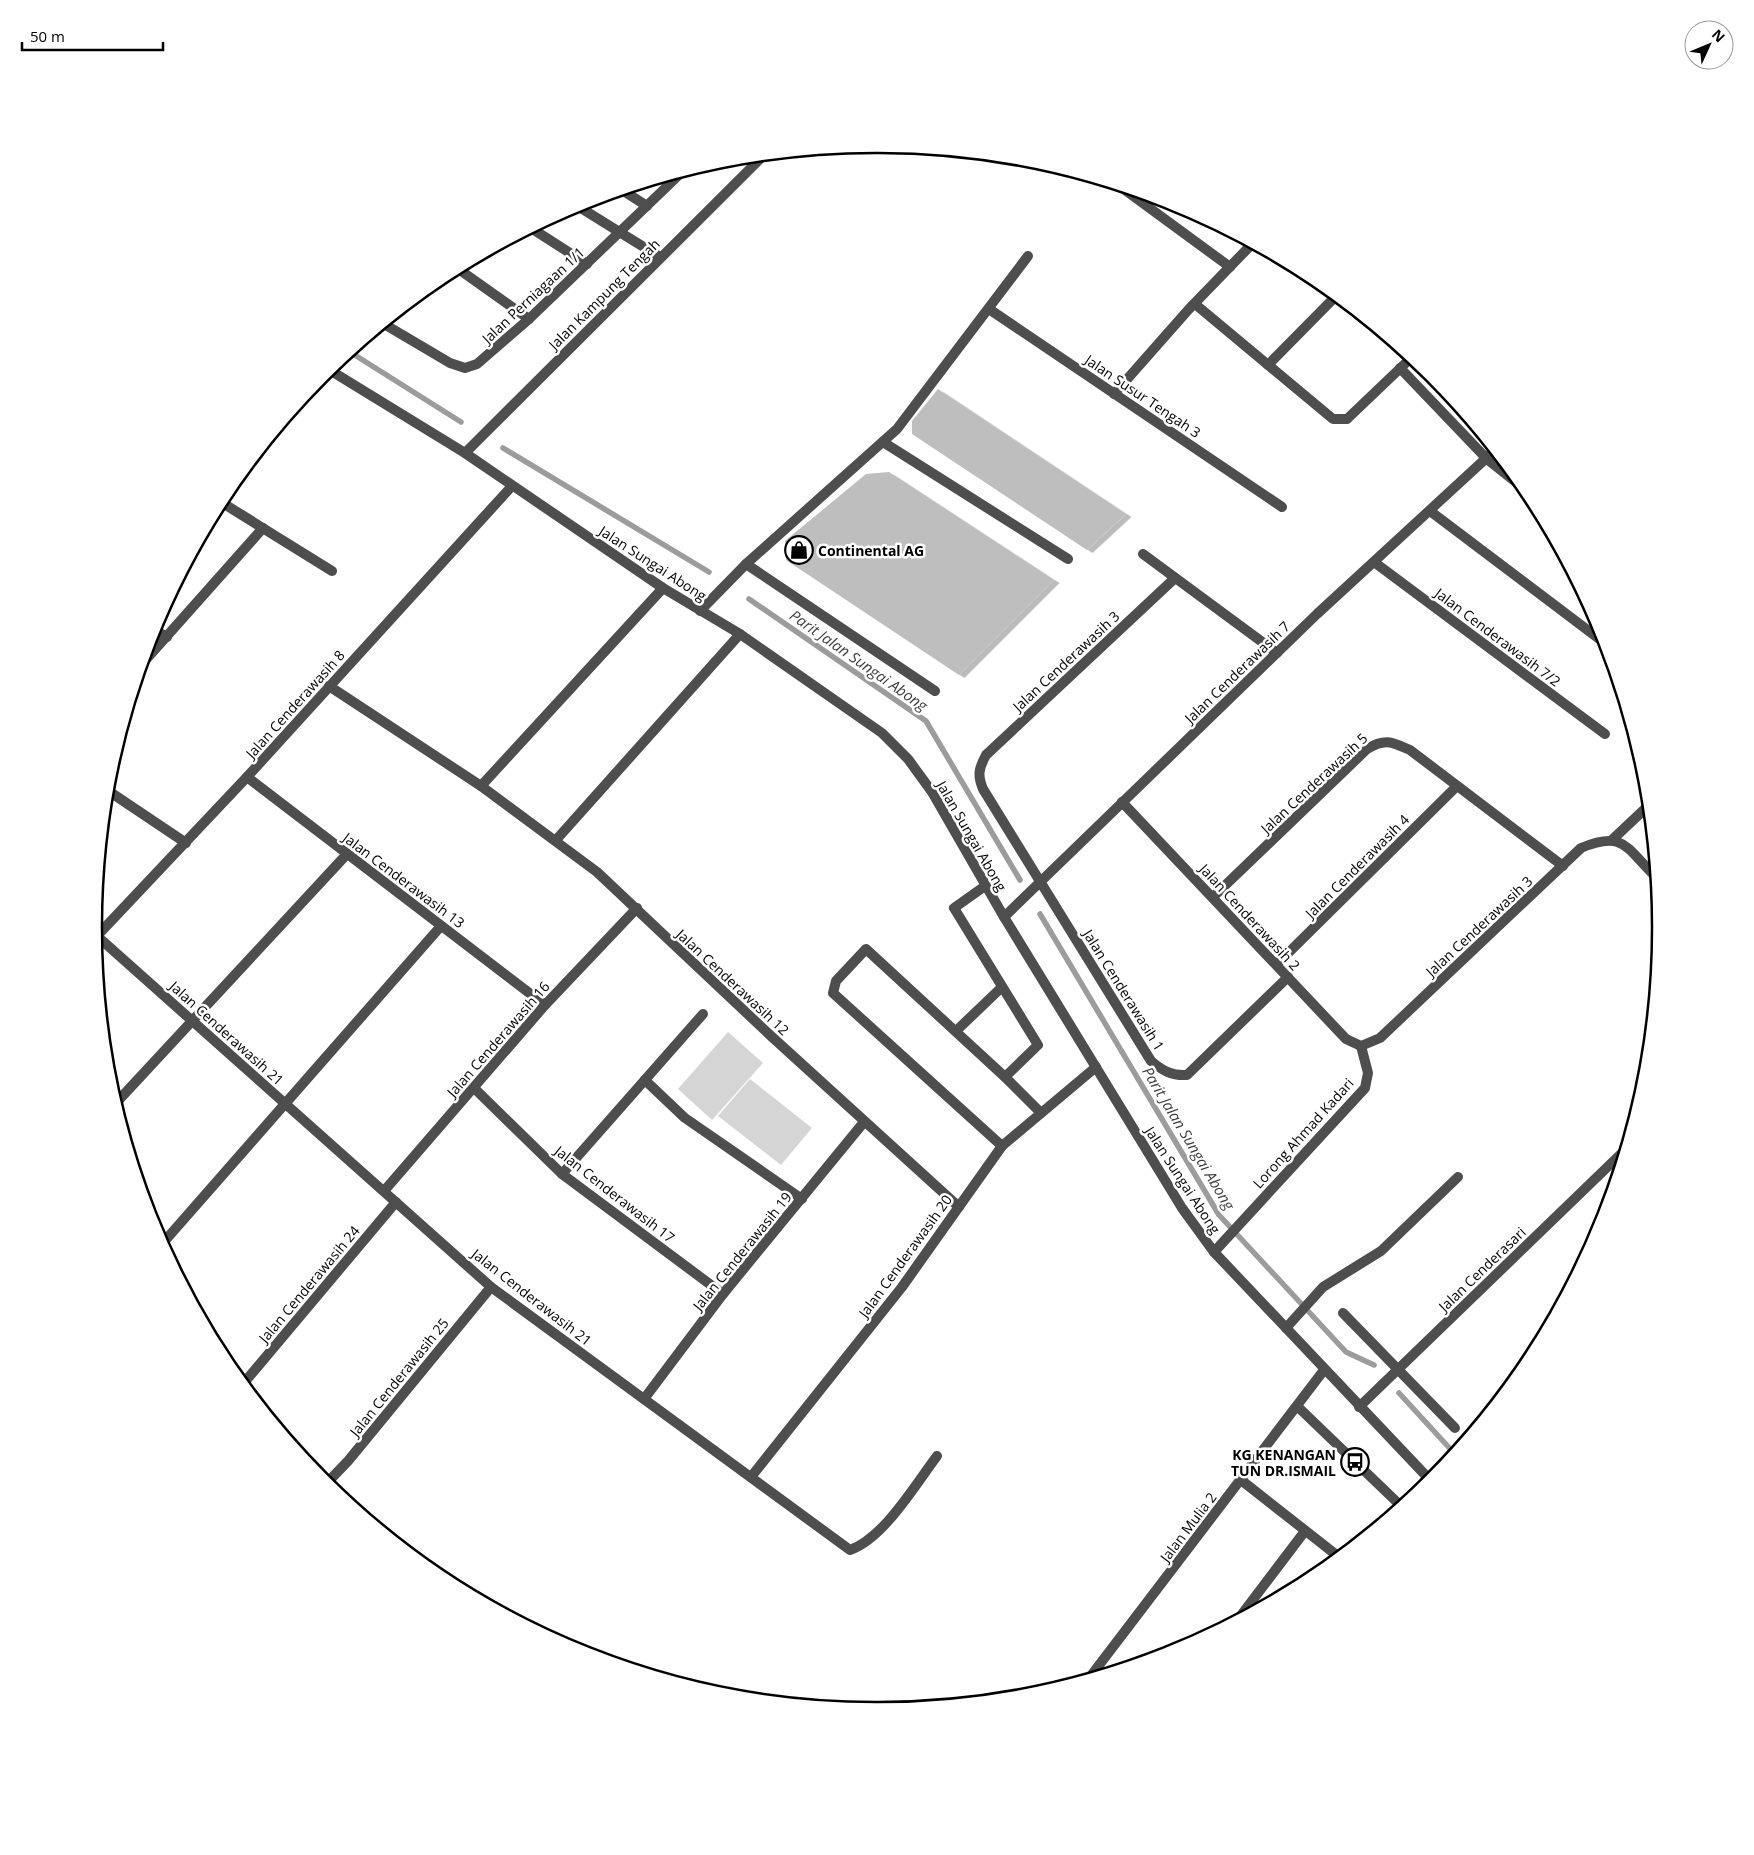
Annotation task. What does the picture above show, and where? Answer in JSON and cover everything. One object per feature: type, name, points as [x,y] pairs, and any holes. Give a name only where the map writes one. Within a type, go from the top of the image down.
[{"type":"street","name":"Jalan Kampung Tengah","points":[[465,453],[756,163]]},
{"type":"street","name":"Jalan Perniagaan 1/1","points":[[389,327],[450,363],[465,368],[478,364],[621,233],[674,180]]},
{"type":"street","points":[[628,194],[647,206]]},
{"type":"street","points":[[1137,198],[1230,267]]},
{"type":"street","points":[[586,210],[660,257]]},
{"type":"street","points":[[537,232],[587,264]]},
{"type":"street","points":[[1114,394],[1248,248]]},
{"type":"street","points":[[700,611],[746,564],[897,428],[1028,256]]},
{"type":"street","points":[[464,273],[529,319]]},
{"type":"street","points":[[1268,365],[1331,301]]},
{"type":"street","points":[[1195,304],[1333,419],[1347,419],[1406,362]]},
{"type":"street","name":"Jalan Susur Tengah 3","points":[[989,309],[1282,507]]},
{"type":"street","points":[[1400,368],[1487,459],[1502,471]]},
{"type":"street","name":"Jalan Sungai Abong","points":[[336,374],[465,453],[663,588],[740,634],[882,733],[908,759],[932,792],[985,886],[1182,1208],[1214,1252],[1425,1475]]},
{"type":"street","points":[[883,442],[1068,559]]},
{"type":"street","name":"Jalan Cenderawasih 7","points":[[1004,917],[1277,653],[1490,455]]},
{"type":"street","name":"Jalan Cenderawasih 8","points":[[102,931],[247,777],[512,486]]},
{"type":"street","points":[[227,506],[332,571]]},
{"type":"street","points":[[1430,511],[1595,635]]},
{"type":"street","points":[[154,651],[263,528]]},
{"type":"street","points":[[1143,554],[1277,653]]},
{"type":"street","name":"Jalan Cenderawasih 7/2","points":[[1374,562],[1605,734]]},
{"type":"street","points":[[746,564],[935,691]]},
{"type":"street","name":"Jalan Cenderawasih 3","points":[[980,767],[986,755],[1175,578]]},
{"type":"street","points":[[481,786],[663,588]]},
{"type":"street","points":[[160,633],[167,637]]},
{"type":"street","points":[[556,840],[740,634]]},
{"type":"street","name":"Jalan Cenderawasih 12","points":[[329,686],[481,786],[597,872],[864,1122],[959,1207]]},
{"type":"street","name":"Jalan Cenderawasih 5","points":[[1213,897],[1367,749],[1380,741],[1393,742],[1410,750],[1563,866]]},
{"type":"street","name":"Jalan Cenderawasih 1","points":[[980,767],[978,778],[983,789],[1151,1061],[1162,1070],[1176,1076],[1187,1075],[1288,977]]},
{"type":"street","name":"Jalan Cenderawasih 13","points":[[247,777],[545,1005]]},
{"type":"street","name":"Jalan Cenderawasih 4","points":[[1277,964],[1457,786]]},
{"type":"street","points":[[114,795],[186,842]]},
{"type":"street","name":"Jalan Cenderawasih 2","points":[[1122,802],[1346,1039],[1361,1046]]},
{"type":"street","points":[[1643,812],[1617,841],[1649,871]]},
{"type":"street","name":"Jalan Cenderawasih 3","points":[[1361,1046],[1380,1038],[1581,848],[1598,841],[1617,841]]},
{"type":"street","points":[[121,1097],[347,854]]},
{"type":"street","points":[[985,886],[954,908],[1038,1045],[1005,1077]]},
{"type":"street","name":"Jalan Cenderawasih 16","points":[[384,1192],[545,1005],[637,908]]},
{"type":"street","points":[[167,1238],[441,926]]},
{"type":"street","name":"Jalan Cenderawasih 21","points":[[103,943],[492,1287],[850,1550],[864,1545],[879,1532],[937,1456]]},
{"type":"street","points":[[1002,1146],[833,993],[833,986],[866,949],[1041,1112]]},
{"type":"street","points":[[956,1031],[1002,987]]},
{"type":"street","points":[[562,1174],[703,1014]]},
{"type":"street","name":"Lorong Ahmad Kadari","points":[[1214,1252],[1364,1088],[1368,1073],[1361,1046]]},
{"type":"street","name":"Jalan Cenderawasih 20","points":[[751,1477],[896,1294],[1002,1146],[1096,1067]]},
{"type":"street","points":[[646,1080],[685,1118],[802,1199]]},
{"type":"street","name":"Jalan Cenderawasih 17","points":[[474,1088],[562,1174],[723,1294]]},
{"type":"street","name":"Jalan Cenderawasih 19","points":[[644,1399],[723,1294],[864,1122]]},
{"type":"street","name":"Jalan Cenderasari","points":[[1359,1407],[1615,1160]]},
{"type":"street","points":[[1286,1328],[1313,1296],[1328,1283],[1381,1251],[1458,1177]]},
{"type":"street","name":"Jalan Cenderawasih 24","points":[[248,1378],[396,1202]]},
{"type":"street","name":"Jalan Cenderawasih 25","points":[[332,1478],[348,1461],[492,1287]]},
{"type":"street","points":[[1343,1313],[1455,1428]]},
{"type":"street","name":"Jalan Mulia 2","points":[[1102,1668],[1324,1370]]},
{"type":"street","points":[[1298,1407],[1397,1502]]},
{"type":"street","points":[[1241,1480],[1333,1553]]},
{"type":"street","points":[[1247,1607],[1305,1531]]},
{"type":"shaded area","points":[[728,1032],[763,1063],[712,1120],[678,1089]]},
{"type":"shaded area","points":[[750,1079],[812,1128],[781,1165],[718,1116]]},
{"type":"building","points":[[938,389],[1126,514],[1087,550],[912,434],[912,421]]},
{"type":"building","points":[[889,472],[1054,580],[959,675],[786,560],[785,541],[866,474]]},
{"type":"waterway","name":"Parit Jalan Sungai Abong","points":[[355,355],[461,422]]},
{"type":"waterway","name":"Parit Jalan Sungai Abong","points":[[503,448],[709,572]]},
{"type":"waterway","name":"Parit Jalan Sungai Abong","points":[[749,599],[926,721],[1020,880]]},
{"type":"waterway","name":"Parit Jalan Sungai Abong","points":[[1040,914],[1219,1215],[1346,1352],[1374,1365]]},
{"type":"waterway","name":"Parit Jalan Sungai Abong","points":[[1399,1393],[1450,1448]]},
{"type":"place","name":"Continental AG","points":[[799,550]]},
{"type":"place","name":"KG KENANGAN TUN DR.ISMAIL","points":[[1355,1462]]}]
